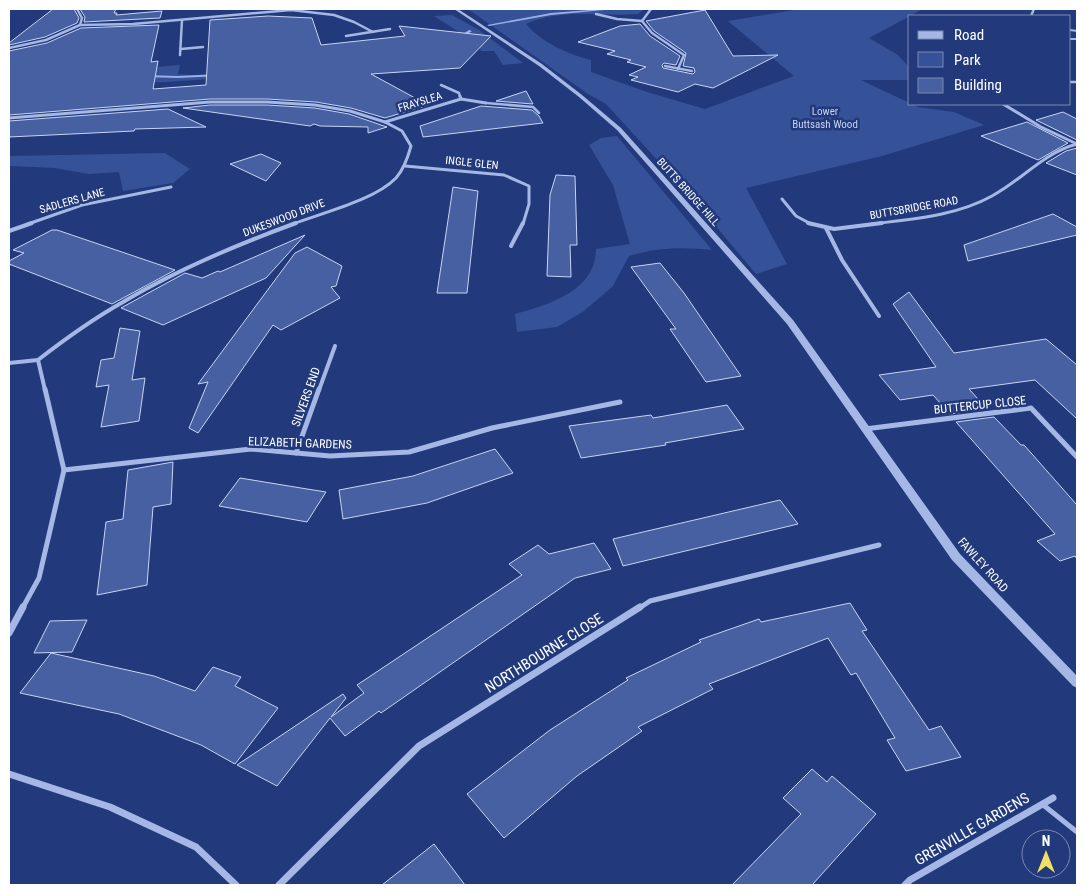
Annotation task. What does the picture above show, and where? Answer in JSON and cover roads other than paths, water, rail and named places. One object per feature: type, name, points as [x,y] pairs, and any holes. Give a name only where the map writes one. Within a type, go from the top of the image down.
[{"type":"street","points":[[78,9],[82,18],[80,25]]},
{"type":"street","name":"BUTTS BRIDGE HILL","points":[[456,9],[491,31],[593,106],[619,129],[790,322],[865,428]]},
{"type":"street","points":[[642,21],[651,9]]},
{"type":"street","points":[[9,48],[56,37],[80,25],[99,26],[182,20],[256,12],[301,11],[348,18],[373,32]]},
{"type":"street","points":[[596,14],[617,19],[642,21],[652,34],[684,55],[678,69]]},
{"type":"street","points":[[180,56],[182,20]]},
{"type":"street","points":[[346,36],[390,29]]},
{"type":"street","points":[[181,49],[203,47]]},
{"type":"street","points":[[666,66],[692,71]]},
{"type":"street","name":"FRAYSLEA","points":[[441,85],[458,93],[461,99]]},
{"type":"street","name":"FRAYSLEA","points":[[385,122],[461,99],[486,103]]},
{"type":"street","points":[[9,118],[201,103],[267,102],[315,105],[385,122],[402,132],[411,146],[405,166]]},
{"type":"street","points":[[1005,105],[1040,127],[1077,144]]},
{"type":"street","name":"BUTTSBRIDGE ROAD","points":[[782,199],[789,210],[798,217],[810,224],[826,228],[842,228],[947,213],[974,206],[1004,190],[1051,152],[1077,144]]},
{"type":"street","name":"INGLE GLEN","points":[[405,166],[504,175],[529,186],[531,204],[525,221],[511,246]]},
{"type":"street","name":"DUKESWOOD DRIVE","points":[[38,360],[88,322],[137,293],[250,239],[378,192],[394,180],[405,166]]},
{"type":"street","name":"SADLERS LANE","points":[[9,231],[82,205],[171,187]]},
{"type":"street","points":[[826,228],[847,268],[879,316]]},
{"type":"street","name":"SILVERS END","points":[[296,453],[334,346]]},
{"type":"street","points":[[9,362],[38,360],[64,470],[39,578],[9,634]]},
{"type":"street","name":"ELIZABETH GARDENS","points":[[64,470],[251,450],[330,456],[409,452],[492,428],[620,402]]},
{"type":"street","name":"BUTTERCUP CLOSE","points":[[865,428],[1031,408],[1077,457]]},
{"type":"street","name":"FAWLEY ROAD","points":[[865,428],[956,557],[1077,683]]},
{"type":"street","name":"NORTHBOURNE CLOSE","points":[[279,885],[419,746],[650,602],[879,545]]},
{"type":"street","points":[[9,774],[110,807],[196,847],[236,885]]},
{"type":"street","name":"GRENVILLE GARDENS","points":[[905,885],[910,880],[1053,798]]},
{"type":"lane","points":[[486,103],[533,107],[539,113]]},
{"type":"lane","points":[[1042,804],[1077,832]]},
{"type":"waterway","points":[[489,25],[551,14],[613,9]]},
{"type":"waterway","points":[[458,39],[470,31]]},
{"type":"waterway","points":[[144,76],[218,75]]},
{"type":"park label","name":"Lower Buttsash Wood","points":[[825,117]]}]
